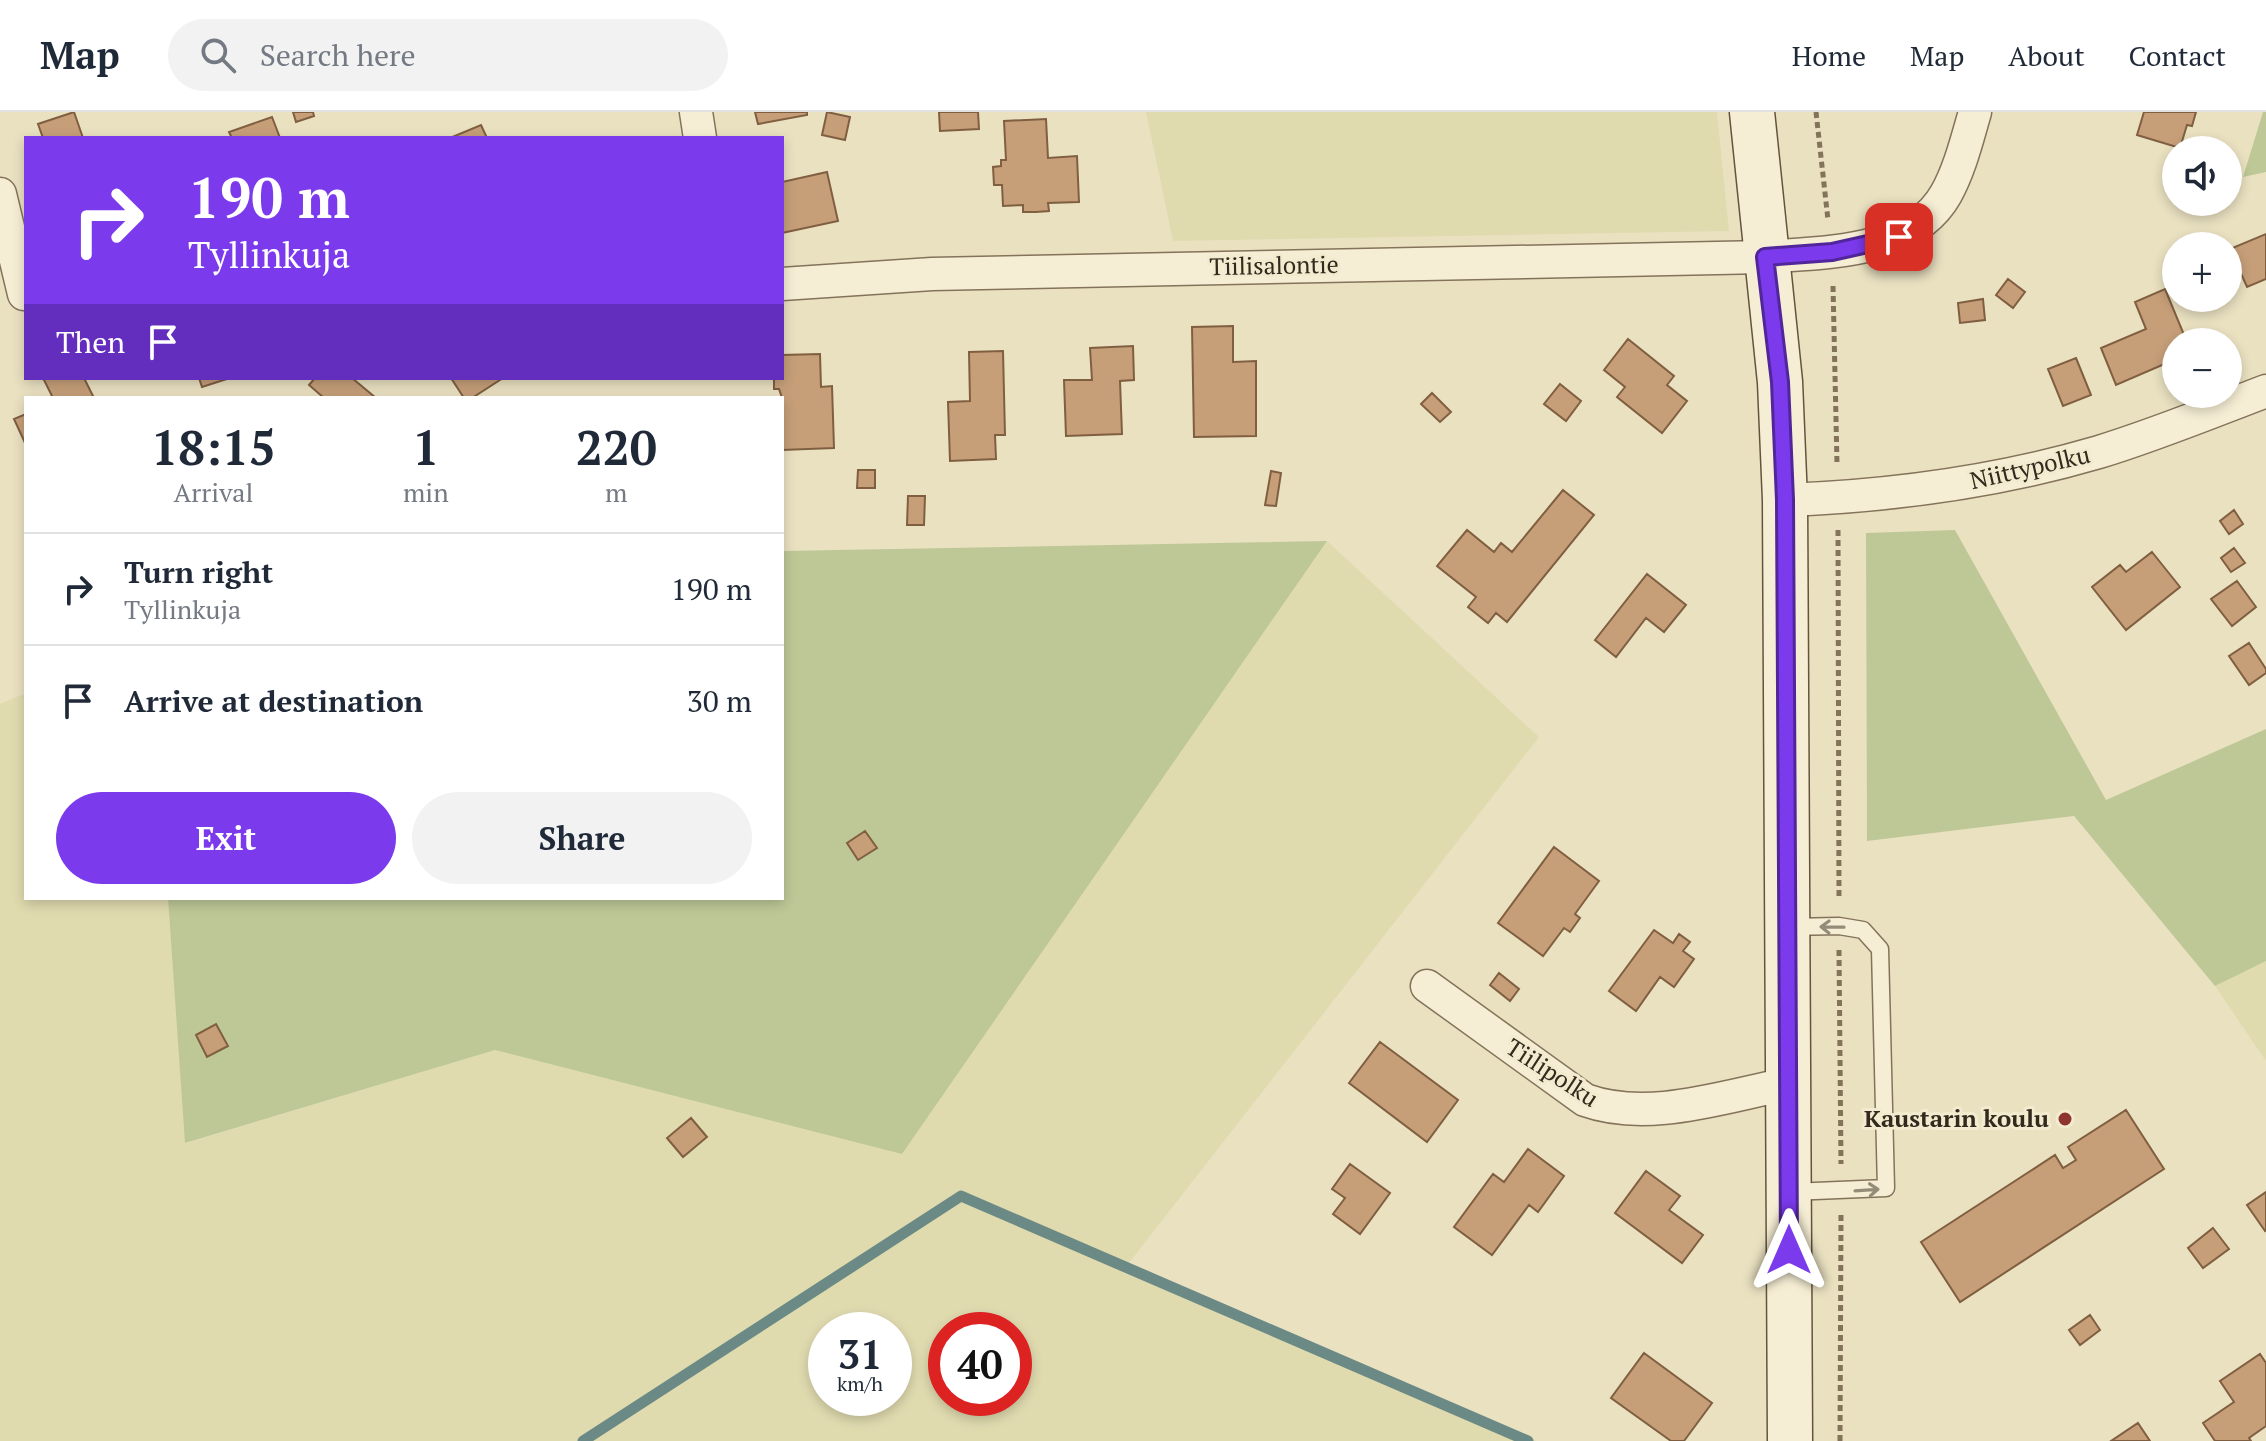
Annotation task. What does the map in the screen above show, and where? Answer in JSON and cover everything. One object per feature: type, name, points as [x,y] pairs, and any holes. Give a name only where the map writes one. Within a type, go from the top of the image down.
[{"type":"street","points":[[696,112],[700,136]]},
{"type":"street","points":[[1752,112],[1780,382],[1785,500],[1790,1441]]},
{"type":"street","name":"Tiilisalontie","points":[[784,284],[932,274],[1765,257],[1832,252],[1899,237],[1925,217],[1945,196],[1975,112]]},
{"type":"street","points":[[0,194],[17,297]]},
{"type":"street","name":"Niittypolku","points":[[1785,500],[1943,487],[2016,474],[2101,451],[2266,391]]},
{"type":"street","name":"Tiilipolku","points":[[1427,986],[1585,1100],[1610,1109],[1666,1107],[1788,1084]]},
{"type":"lane","points":[[1787,927],[1839,926],[1863,930],[1880,949],[1886,1188],[1789,1192]]},
{"type":"path","points":[[1816,112],[1832,252],[1838,498],[1840,1441]]},
{"type":"shaded area","points":[[1146,112],[1717,112],[1729,231],[1173,241]]},
{"type":"shaded area","points":[[1327,541],[1539,737],[1122,1272],[1537,1441],[0,1441],[0,704],[24,694],[24,900],[168,900],[186,1143],[495,1050],[902,1153]]},
{"type":"shaded area","points":[[2266,961],[2266,1061],[2215,986]]},
{"type":"green space","points":[[2263,112],[2266,112],[2266,172],[2243,177]]},
{"type":"green space","points":[[1955,530],[2106,800],[2266,729],[2266,961],[2215,986],[2074,816],[1867,841],[1866,533]]},
{"type":"green space","points":[[1327,541],[902,1154],[495,1050],[185,1143],[168,900],[784,900],[784,551]]},
{"type":"building","points":[[74,112],[82,136],[42,136],[38,124]]},
{"type":"building","points":[[293,112],[313,112],[314,116],[296,122]]},
{"type":"building","points":[[755,112],[807,112],[807,115],[758,124]]},
{"type":"building","points":[[827,112],[850,117],[845,140],[822,135]]},
{"type":"building","points":[[939,112],[978,112],[979,129],[940,131]]},
{"type":"building","points":[[2144,112],[2196,112],[2192,126],[2187,125],[2184,136],[2162,136],[2162,143],[2137,135]]},
{"type":"building","points":[[272,117],[279,136],[231,136],[229,132]]},
{"type":"building","points":[[1046,119],[1048,158],[1077,156],[1079,202],[1048,203],[1049,211],[1036,212],[1023,212],[1023,205],[1003,206],[1002,185],[994,185],[993,167],[1001,166],[1001,160],[1006,160],[1004,121]]},
{"type":"building","points":[[481,125],[486,136],[455,136]]},
{"type":"building","points":[[827,172],[838,221],[784,233],[784,182]]},
{"type":"building","points":[[2266,234],[2266,279],[2247,287],[2242,276],[2242,244]]},
{"type":"building","points":[[2008,279],[2025,292],[2013,308],[1996,295]]},
{"type":"building","points":[[2162,290],[2162,312],[2175,312],[2181,328],[2162,328],[2162,365],[2116,385],[2101,348],[2146,329],[2135,302]]},
{"type":"building","points":[[1983,299],[1985,320],[1960,323],[1958,303]]},
{"type":"building","points":[[1233,326],[1233,362],[1256,361],[1256,436],[1194,437],[1192,327]]},
{"type":"building","points":[[1628,339],[1674,376],[1667,385],[1687,401],[1662,433],[1617,397],[1625,387],[1604,370]]},
{"type":"building","points":[[1133,346],[1134,380],[1120,381],[1122,434],[1066,436],[1064,380],[1092,380],[1090,348]]},
{"type":"building","points":[[1003,351],[1005,435],[995,435],[996,459],[950,461],[948,402],[970,401],[969,352]]},
{"type":"building","points":[[820,354],[821,387],[832,386],[834,448],[784,450],[784,396],[779,389],[774,389],[774,380],[784,380],[784,355]]},
{"type":"building","points":[[2076,358],[2091,395],[2063,406],[2048,369]]},
{"type":"building","points":[[44,380],[85,380],[93,396],[52,396]]},
{"type":"building","points":[[200,380],[224,380],[202,387]]},
{"type":"building","points":[[313,380],[354,380],[374,396],[322,396],[309,385]]},
{"type":"building","points":[[452,380],[500,380],[475,396],[463,396]]},
{"type":"building","points":[[1560,384],[1581,401],[1566,421],[1544,404]]},
{"type":"building","points":[[1432,393],[1451,412],[1440,422],[1421,404]]},
{"type":"building","points":[[24,415],[24,441],[14,419]]},
{"type":"building","points":[[858,470],[875,470],[875,488],[857,488]]},
{"type":"building","points":[[1271,471],[1281,473],[1276,506],[1265,505]]},
{"type":"building","points":[[1563,490],[1594,515],[1507,622],[1496,613],[1488,623],[1468,607],[1476,597],[1437,566],[1467,530],[1494,552],[1501,543],[1512,552]]},
{"type":"building","points":[[908,496],[925,496],[924,525],[907,525]]},
{"type":"building","points":[[2234,510],[2243,524],[2229,534],[2220,521]]},
{"type":"building","points":[[2234,548],[2245,563],[2231,572],[2221,558]]},
{"type":"building","points":[[2152,552],[2180,587],[2126,630],[2092,587],[2120,565],[2126,572]]},
{"type":"building","points":[[1647,574],[1686,605],[1664,632],[1646,618],[1616,657],[1595,640]]},
{"type":"building","points":[[2237,581],[2256,607],[2232,626],[2211,599]]},
{"type":"building","points":[[2249,643],[2266,673],[2249,685],[2229,656]]},
{"type":"building","points":[[865,831],[877,848],[858,860],[847,843]]},
{"type":"building","points":[[1554,847],[1599,881],[1575,914],[1580,918],[1570,932],[1564,928],[1543,956],[1498,923]]},
{"type":"building","points":[[1654,930],[1673,943],[1679,934],[1690,942],[1683,951],[1694,959],[1674,987],[1660,977],[1636,1011],[1609,991]]},
{"type":"building","points":[[1499,973],[1519,989],[1510,1001],[1490,985]]},
{"type":"building","points":[[216,1024],[228,1046],[207,1057],[196,1035]]},
{"type":"building","points":[[1380,1042],[1458,1100],[1427,1142],[1349,1083]]},
{"type":"building","points":[[2126,1110],[2164,1169],[1960,1302],[1921,1242],[2055,1155],[2063,1168],[2076,1160],[2068,1147]]},
{"type":"building","points":[[691,1118],[707,1137],[683,1157],[667,1138]]},
{"type":"building","points":[[1528,1149],[1564,1176],[1538,1212],[1529,1205],[1492,1255],[1454,1227],[1493,1174],[1504,1182]]},
{"type":"building","points":[[1350,1164],[1390,1193],[1360,1234],[1333,1214],[1345,1198],[1332,1189]]},
{"type":"building","points":[[1646,1171],[1680,1196],[1669,1210],[1703,1235],[1682,1263],[1615,1213]]},
{"type":"building","points":[[2266,1192],[2266,1230],[2265,1231],[2247,1205]]},
{"type":"building","points":[[2213,1228],[2229,1249],[2203,1268],[2188,1248]]},
{"type":"building","points":[[2090,1315],[2100,1330],[2080,1345],[2069,1330]]},
{"type":"building","points":[[1644,1353],[1712,1403],[1684,1441],[1671,1441],[1611,1398]]},
{"type":"building","points":[[2260,1354],[2266,1363],[2266,1426],[2249,1438],[2251,1441],[2215,1441],[2203,1423],[2234,1402],[2220,1381]]},
{"type":"building","points":[[2138,1423],[2150,1441],[2111,1441]]},
{"type":"waterway","points":[[583,1441],[961,1196],[1528,1441]]},
{"type":"place","name":"Kaustarin koulu","points":[[2065,1119]]},
{"type":"route","points":[[1789,1250],[1785,500],[1780,382],[1765,257],[1832,252],[1899,237]]}]
